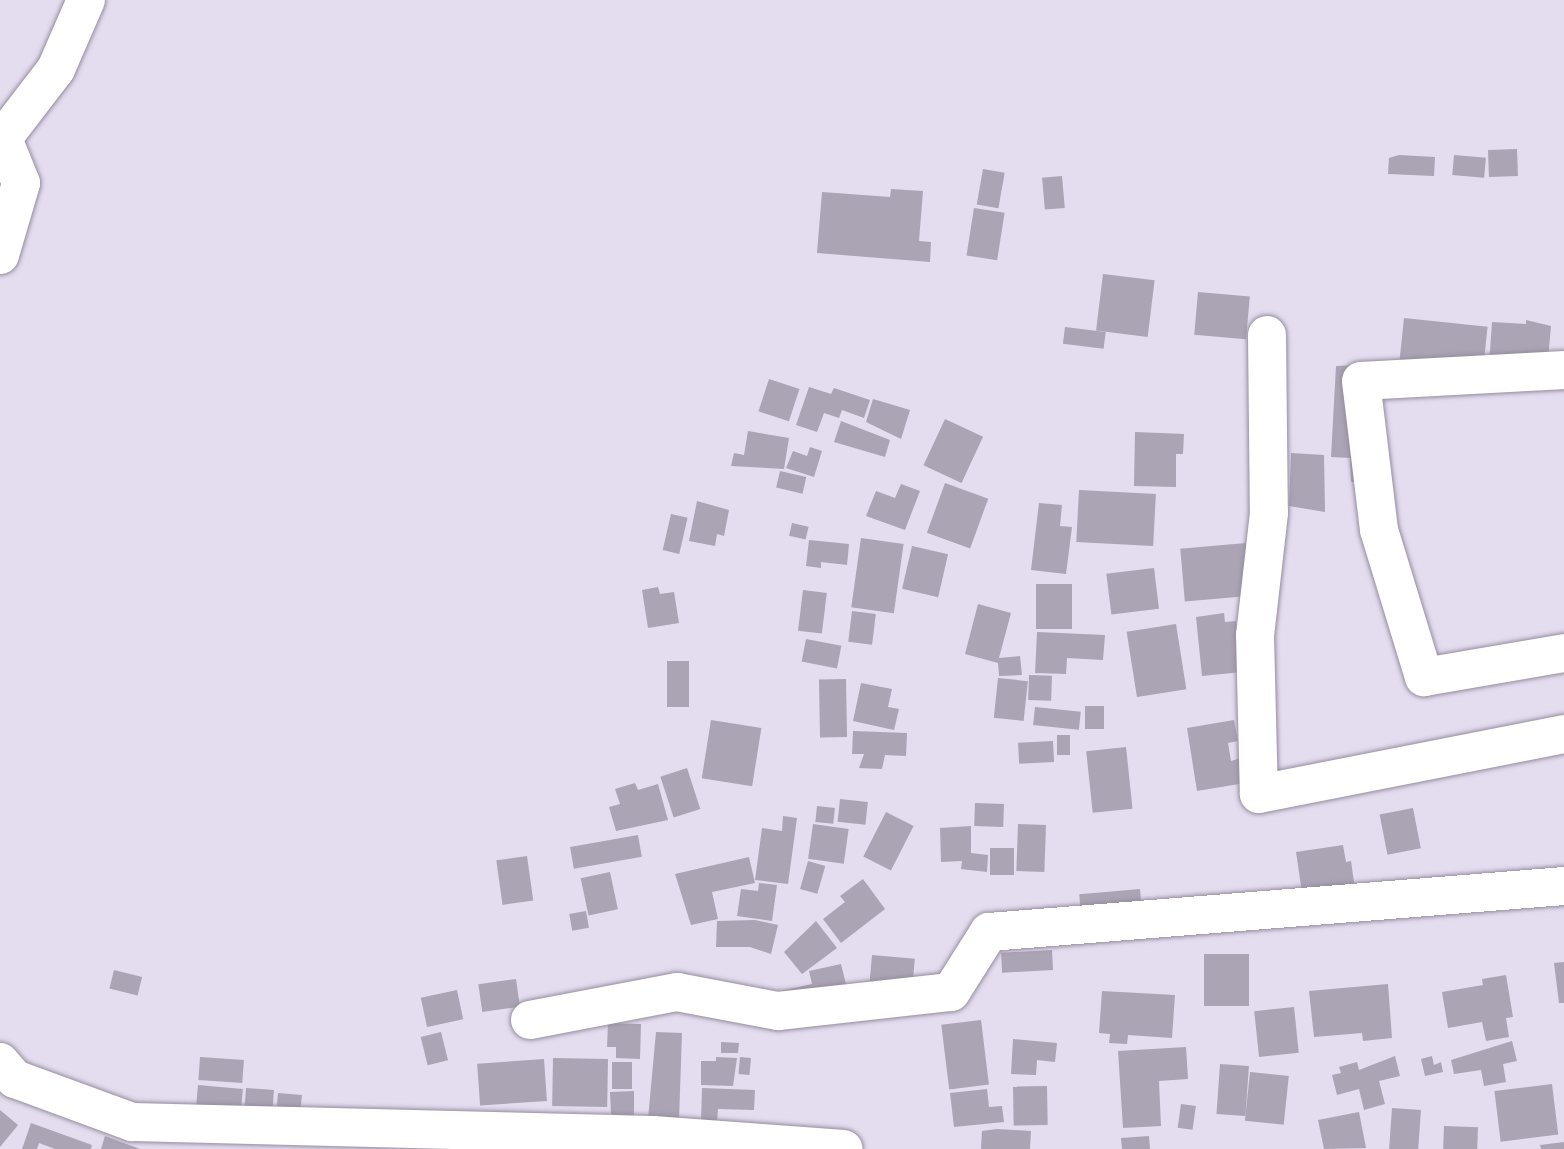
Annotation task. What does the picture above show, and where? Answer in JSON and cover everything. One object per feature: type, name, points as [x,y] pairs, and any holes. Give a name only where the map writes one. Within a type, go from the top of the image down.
[{"type":"street","points":[[0,255],[22,183],[2,141],[55,69],[86,0]]},
{"type":"street","points":[[1267,335],[1269,513],[1255,635],[1259,794],[1564,734]]},
{"type":"street","points":[[1564,370],[1361,381],[1379,530],[1424,677],[1564,653]]},
{"type":"street","points":[[530,1020],[677,992],[778,1011],[951,992],[989,932],[1564,886]]},
{"type":"street","points":[[0,1062],[15,1079],[132,1122],[653,1135],[843,1149]]},
{"type":"building","points":[[1517,149],[1518,176],[1489,177],[1488,150]]},
{"type":"building","points":[[1399,155],[1435,157],[1434,176],[1388,174],[1389,158]]},
{"type":"building","points":[[1454,155],[1486,158],[1484,178],[1452,175]]},
{"type":"building","points":[[983,169],[1005,173],[998,208],[977,204]]},
{"type":"building","points":[[1062,176],[1065,208],[1045,210],[1042,178]]},
{"type":"building","points":[[891,189],[923,191],[919,241],[931,242],[930,262],[817,253],[822,192],[890,197]]},
{"type":"building","points":[[974,208],[1005,213],[997,260],[966,255]]},
{"type":"building","points":[[1103,274],[1155,280],[1148,337],[1096,331]]},
{"type":"building","points":[[1198,292],[1250,297],[1246,339],[1194,335]]},
{"type":"building","points":[[1404,318],[1488,327],[1483,369],[1400,360]]},
{"type":"building","points":[[1526,320],[1551,326],[1547,370],[1489,365],[1492,322],[1526,324]]},
{"type":"building","points":[[1065,327],[1106,332],[1104,349],[1063,344]]},
{"type":"building","points":[[1357,365],[1380,482],[1351,482],[1350,458],[1331,457],[1336,366]]},
{"type":"building","points":[[769,379],[799,389],[789,421],[758,411]]},
{"type":"building","points":[[809,387],[831,394],[834,388],[870,400],[864,418],[842,410],[839,418],[824,413],[817,432],[796,425]]},
{"type":"building","points":[[873,399],[910,410],[901,439],[866,422]]},
{"type":"building","points":[[945,419],[983,437],[962,483],[923,465]]},
{"type":"building","points":[[841,421],[890,440],[885,457],[834,442]]},
{"type":"building","points":[[748,431],[789,438],[784,469],[731,466],[734,453],[744,455]]},
{"type":"building","points":[[1135,432],[1184,434],[1183,454],[1176,454],[1176,487],[1134,486]]},
{"type":"building","points":[[810,447],[822,451],[814,477],[786,468],[793,451],[807,456]]},
{"type":"building","points":[[1291,453],[1324,455],[1325,512],[1289,506]]},
{"type":"building","points":[[780,471],[806,477],[802,494],[776,488]]},
{"type":"building","points":[[945,483],[988,499],[970,549],[927,533]]},
{"type":"building","points":[[901,484],[920,491],[905,530],[866,516],[876,491],[895,498]]},
{"type":"building","points":[[1079,490],[1156,494],[1153,546],[1076,542]]},
{"type":"building","points":[[697,501],[729,510],[724,536],[717,534],[715,546],[689,541]]},
{"type":"building","points":[[1039,503],[1062,505],[1060,526],[1072,527],[1066,574],[1031,570]]},
{"type":"building","points":[[671,514],[688,518],[679,554],[663,550]]},
{"type":"building","points":[[792,523],[809,527],[806,539],[789,536]]},
{"type":"building","points":[[861,538],[904,544],[894,613],[851,607]]},
{"type":"building","points":[[809,540],[849,544],[847,565],[821,562],[821,568],[806,566]]},
{"type":"building","points":[[1246,543],[1251,596],[1185,602],[1180,549]]},
{"type":"building","points":[[912,546],[948,554],[938,597],[902,589]]},
{"type":"building","points":[[1154,568],[1159,609],[1111,615],[1106,574]]},
{"type":"building","points":[[1036,584],[1072,584],[1072,629],[1036,629]]},
{"type":"building","points":[[658,587],[660,594],[674,592],[679,623],[648,628],[642,590]]},
{"type":"building","points":[[803,590],[827,593],[822,634],[798,631]]},
{"type":"building","points":[[978,604],[1011,613],[999,658],[1020,656],[1022,675],[999,676],[998,663],[965,654]]},
{"type":"building","points":[[852,611],[876,614],[872,645],[848,642]]},
{"type":"building","points":[[1224,613],[1225,622],[1236,621],[1242,672],[1202,676],[1196,617]]},
{"type":"building","points":[[1176,624],[1186,689],[1137,697],[1127,632]]},
{"type":"building","points":[[1037,632],[1105,635],[1103,660],[1067,658],[1066,674],[1035,673]]},
{"type":"building","points":[[806,639],[841,646],[837,668],[802,662]]},
{"type":"building","points":[[667,661],[689,661],[689,707],[667,707]]},
{"type":"building","points":[[1029,675],[1052,676],[1051,701],[1028,700]]},
{"type":"building","points":[[998,678],[1028,681],[1024,721],[994,718]]},
{"type":"building","points":[[819,679],[846,679],[847,737],[820,737]]},
{"type":"building","points":[[861,683],[892,689],[888,707],[899,709],[894,730],[853,721]]},
{"type":"building","points":[[1085,706],[1104,706],[1104,729],[1085,729]]},
{"type":"building","points":[[1035,707],[1081,712],[1079,730],[1033,725]]},
{"type":"building","points":[[711,720],[761,728],[752,786],[702,778]]},
{"type":"building","points":[[1234,720],[1238,741],[1228,743],[1231,761],[1241,758],[1245,783],[1197,791],[1187,728]]},
{"type":"building","points":[[853,731],[907,733],[906,756],[885,755],[882,769],[859,768],[864,754],[852,754]]},
{"type":"building","points":[[1057,735],[1070,735],[1070,755],[1057,755]]},
{"type":"building","points":[[1053,741],[1054,762],[1019,764],[1018,743]]},
{"type":"building","points":[[1126,747],[1132,809],[1093,813],[1086,751]]},
{"type":"building","points":[[687,768],[700,809],[674,818],[660,777]]},
{"type":"building","points":[[635,783],[638,790],[658,784],[668,820],[616,831],[609,807],[620,804],[615,789]]},
{"type":"building","points":[[840,799],[868,802],[865,825],[838,822]]},
{"type":"building","points":[[975,803],[1004,804],[1003,827],[974,826]]},
{"type":"building","points":[[817,806],[835,808],[833,824],[815,822]]},
{"type":"building","points":[[1413,808],[1421,848],[1387,855],[1380,814]]},
{"type":"building","points":[[886,812],[914,826],[891,871],[863,857]]},
{"type":"building","points":[[783,816],[797,818],[788,884],[755,880],[762,828],[782,831]]},
{"type":"building","points":[[813,824],[849,829],[844,864],[808,859]]},
{"type":"building","points":[[1018,824],[1046,825],[1044,872],[1016,871]]},
{"type":"building","points":[[971,826],[971,853],[988,855],[987,872],[961,869],[962,861],[941,862],[940,828]]},
{"type":"building","points":[[638,835],[642,857],[574,869],[570,847]]},
{"type":"building","points":[[1343,845],[1346,862],[1351,861],[1355,889],[1304,906],[1296,852]]},
{"type":"building","points":[[990,848],[1014,848],[1014,875],[990,875]]},
{"type":"building","points":[[527,856],[533,901],[503,905],[496,860]]},
{"type":"building","points":[[749,857],[755,883],[712,892],[718,919],[691,925],[675,874]]},
{"type":"building","points":[[808,861],[825,866],[817,894],[800,889]]},
{"type":"building","points":[[610,872],[618,909],[589,915],[581,878]]},
{"type":"building","points":[[863,879],[885,909],[841,943],[823,919],[845,902],[840,896]]},
{"type":"building","points":[[759,883],[777,885],[772,921],[737,916],[741,889],[758,891]]},
{"type":"building","points":[[1140,889],[1144,932],[1083,937],[1079,894]]},
{"type":"building","points":[[586,911],[589,928],[572,931],[569,914]]},
{"type":"building","points":[[755,920],[778,925],[771,954],[750,947],[716,947],[717,921]]},
{"type":"building","points":[[816,921],[837,948],[802,974],[784,952]]},
{"type":"building","points":[[1052,950],[1053,970],[1002,973],[1001,953]]},
{"type":"building","points":[[1204,954],[1249,954],[1249,1006],[1204,1006]]},
{"type":"building","points":[[872,955],[915,959],[911,1008],[868,1004]]},
{"type":"building","points":[[1564,962],[1564,1003],[1559,1003],[1554,963]]},
{"type":"building","points":[[841,964],[849,996],[781,991],[812,984],[809,971]]},
{"type":"building","points":[[114,970],[142,977],[138,995],[109,988]]},
{"type":"building","points":[[1506,975],[1513,1017],[1506,1018],[1509,1037],[1486,1041],[1482,1022],[1448,1028],[1442,992],[1483,985],[1482,979]]},
{"type":"building","points":[[516,979],[520,1007],[482,1012],[478,984]]},
{"type":"building","points":[[1388,984],[1392,1038],[1363,1041],[1362,1033],[1314,1037],[1309,991]]},
{"type":"building","points":[[457,990],[463,1019],[427,1027],[421,998]]},
{"type":"building","points":[[1102,991],[1175,995],[1172,1038],[1128,1035],[1127,1044],[1109,1043],[1110,1034],[1099,1033]]},
{"type":"building","points":[[1294,1007],[1299,1053],[1259,1057],[1254,1011]]},
{"type":"building","points":[[981,1020],[989,1085],[949,1089],[941,1025]]},
{"type":"building","points":[[608,1023],[641,1024],[640,1059],[616,1058],[616,1047],[607,1047]]},
{"type":"building","points":[[441,1032],[448,1060],[428,1065],[421,1037]]},
{"type":"building","points":[[656,1032],[682,1033],[679,1120],[648,1119]]},
{"type":"building","points":[[1013,1039],[1057,1043],[1055,1062],[1037,1060],[1036,1075],[1011,1074]]},
{"type":"building","points":[[1512,1041],[1517,1061],[1503,1064],[1506,1082],[1484,1086],[1481,1070],[1454,1074],[1451,1060]]},
{"type":"building","points":[[721,1042],[739,1043],[738,1053],[721,1053]]},
{"type":"building","points":[[1186,1047],[1188,1079],[1159,1081],[1161,1126],[1123,1128],[1118,1051]]},
{"type":"building","points":[[1395,1056],[1400,1076],[1379,1081],[1385,1104],[1364,1110],[1359,1089],[1337,1095],[1332,1075],[1341,1073],[1339,1067],[1357,1062],[1359,1070]]},
{"type":"building","points":[[1432,1056],[1434,1065],[1441,1062],[1443,1072],[1425,1076],[1421,1059]]},
{"type":"building","points":[[200,1057],[244,1060],[242,1083],[198,1080]]},
{"type":"building","points":[[716,1057],[737,1058],[733,1086],[701,1085],[701,1061],[716,1061]]},
{"type":"building","points":[[740,1057],[751,1058],[749,1075],[739,1074]]},
{"type":"building","points":[[553,1058],[608,1059],[607,1107],[552,1106]]},
{"type":"building","points":[[544,1059],[547,1101],[480,1106],[477,1064]]},
{"type":"building","points":[[612,1062],[632,1062],[632,1089],[612,1089]]},
{"type":"building","points":[[1220,1064],[1249,1066],[1245,1116],[1217,1114]]},
{"type":"building","points":[[1250,1072],[1289,1076],[1284,1125],[1245,1121]]},
{"type":"building","points":[[1552,1084],[1558,1135],[1501,1142],[1494,1091]]},
{"type":"building","points":[[198,1085],[243,1089],[241,1114],[196,1110]]},
{"type":"building","points":[[1047,1086],[1048,1125],[1014,1126],[1013,1087]]},
{"type":"building","points":[[246,1088],[274,1090],[273,1110],[245,1108]]},
{"type":"building","points":[[702,1088],[755,1090],[754,1110],[718,1109],[717,1122],[701,1122]]},
{"type":"building","points":[[987,1089],[989,1107],[1002,1106],[1004,1122],[954,1127],[950,1093]]},
{"type":"building","points":[[634,1091],[634,1120],[611,1114],[610,1092]]},
{"type":"building","points":[[278,1093],[302,1095],[300,1113],[276,1111]]},
{"type":"building","points":[[1181,1104],[1196,1106],[1193,1130],[1178,1128]]},
{"type":"building","points":[[1392,1108],[1421,1110],[1418,1149],[1389,1149]]},
{"type":"building","points":[[0,1110],[18,1125],[0,1147]]},
{"type":"building","points":[[1359,1112],[1366,1148],[1324,1149],[1318,1120]]},
{"type":"building","points":[[31,1123],[92,1145],[91,1149],[55,1149],[39,1143],[37,1149],[22,1149]]},
{"type":"building","points":[[1444,1126],[1478,1127],[1477,1149],[1443,1149]]},
{"type":"building","points":[[982,1131],[1031,1131],[1030,1149],[981,1149]]},
{"type":"building","points":[[105,1136],[140,1149],[101,1149]]},
{"type":"building","points":[[1149,1136],[1150,1149],[1122,1149],[1121,1138]]},
{"type":"building","points":[[1564,1142],[1564,1149],[1541,1149],[1540,1145]]}]
